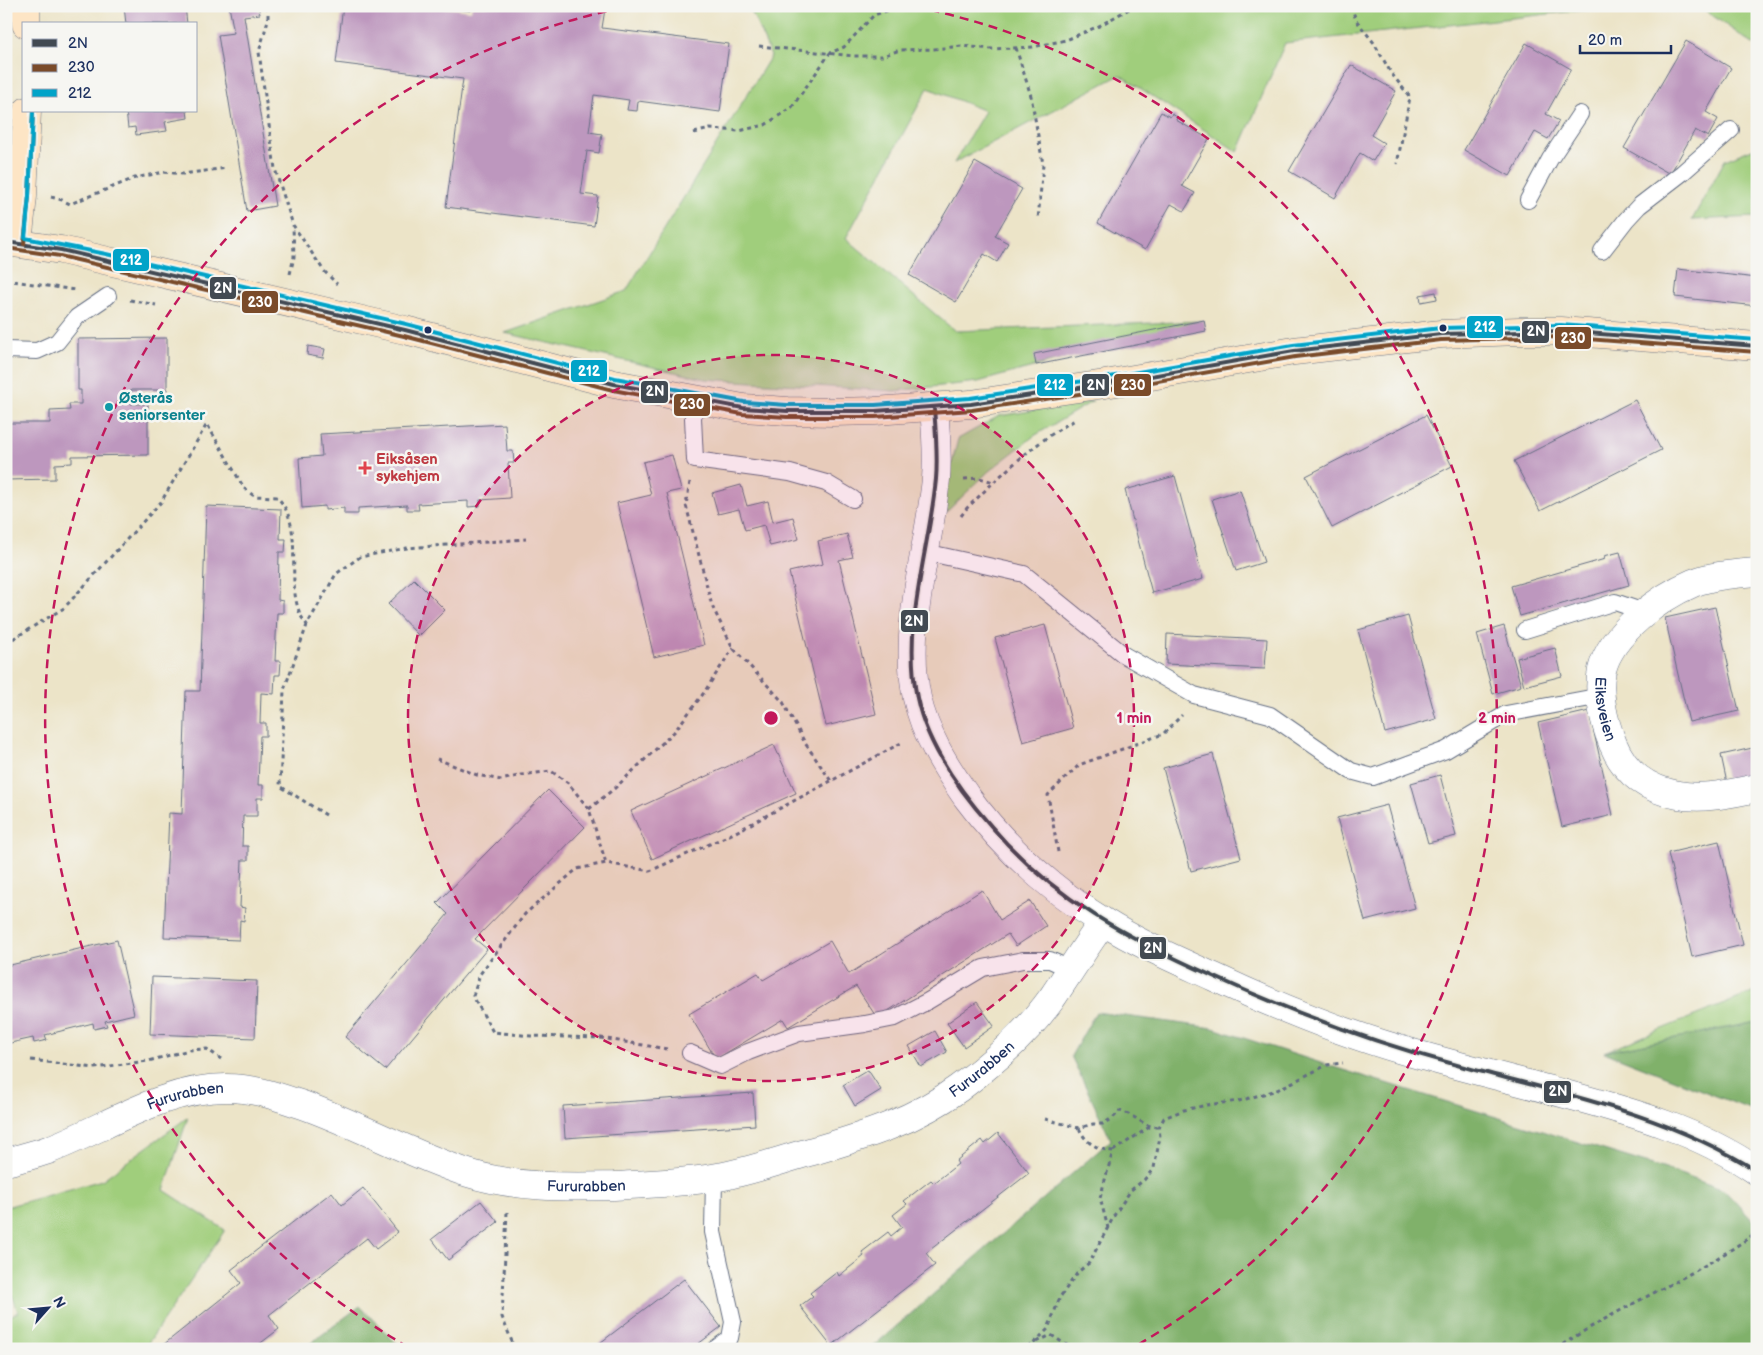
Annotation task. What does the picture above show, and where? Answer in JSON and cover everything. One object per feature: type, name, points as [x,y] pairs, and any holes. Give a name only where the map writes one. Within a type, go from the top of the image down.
[{"type":"street","points":[[26,6],[26,22]]},
{"type":"street","points":[[26,112],[23,196],[12,242],[105,260],[405,330],[614,384],[743,408],[833,412],[934,408],[1096,386],[1294,351],[1441,334],[1561,331],[1757,346]]},
{"type":"street","points":[[934,408],[937,446],[933,554],[912,646],[913,671],[918,699],[927,730],[955,780],[1000,836],[1038,874],[1073,902],[1103,922],[1159,952],[1302,1017],[1344,1033],[1404,1051],[1644,1116],[1707,1142],[1757,1171]]},
{"type":"street","name":"Eiksveien","points":[[1757,572],[1725,576],[1694,583],[1673,593],[1644,612],[1627,629],[1611,650],[1602,669],[1601,696],[1609,734],[1620,760],[1633,775],[1650,786],[1678,795],[1708,798],[1757,788]]},
{"type":"street","name":"Fururabben","points":[[6,1162],[47,1150],[136,1110],[198,1089],[229,1088],[262,1090],[334,1116],[398,1146],[468,1173],[509,1184],[555,1188],[645,1184],[714,1178],[849,1140],[894,1125],[922,1112],[960,1088],[1017,1040],[1051,1000],[1103,922]]},
{"type":"lane","points":[[1528,200],[1550,159],[1580,114]]},
{"type":"lane","points":[[1602,252],[1639,206],[1682,173],[1731,130]]},
{"type":"lane","points":[[6,350],[37,351],[57,342],[77,317],[108,296]]},
{"type":"lane","points":[[696,400],[693,418],[695,460],[790,473],[826,483],[853,499]]},
{"type":"lane","points":[[933,554],[1024,574],[1124,655],[1194,695],[1270,715],[1351,771],[1373,777],[1446,750],[1506,714],[1601,696]]},
{"type":"lane","points":[[1525,630],[1615,602],[1644,612]]},
{"type":"lane","points":[[690,1053],[720,1066],[748,1052],[799,1033],[895,1018],[928,1001],[983,968],[1023,960],[1050,960],[1070,969]]},
{"type":"lane","points":[[714,1178],[713,1232],[733,1322],[730,1338],[715,1349]]},
{"type":"path","points":[[268,6],[268,20],[259,52],[275,169],[293,225],[295,238],[294,257],[289,277]]},
{"type":"path","points":[[694,133],[710,129],[739,131],[765,125],[792,107],[830,53],[844,47],[874,15],[902,6]]},
{"type":"path","points":[[758,46],[854,56],[882,56],[900,50],[962,46],[992,49],[1034,47],[1066,40],[1099,26],[1134,6]]},
{"type":"path","points":[[1351,6],[1356,20],[1374,42],[1391,73],[1410,97],[1397,164]]},
{"type":"path","points":[[1016,48],[1031,96],[1043,164],[1038,220]]},
{"type":"path","points":[[51,197],[70,204],[135,178],[164,172],[183,174],[227,168]]},
{"type":"path","points":[[293,225],[324,271],[339,286]]},
{"type":"path","points":[[6,280],[108,296]]},
{"type":"path","points":[[933,554],[967,508],[1015,462],[1078,418]]},
{"type":"path","points":[[6,643],[64,608],[160,502],[207,424],[244,488],[254,496],[277,497],[289,513],[294,558],[294,590],[299,612],[307,625]]},
{"type":"path","points":[[695,460],[686,505],[712,606],[733,648],[783,702],[805,743],[831,781]]},
{"type":"path","points":[[962,479],[979,478],[994,482]]},
{"type":"path","points":[[326,815],[280,786],[284,690],[307,625],[336,574],[360,557],[407,548],[526,539]]},
{"type":"path","points":[[589,809],[615,788],[674,732],[703,694],[733,648]]},
{"type":"path","points":[[1058,854],[1048,795],[1079,765],[1163,734],[1201,697]]},
{"type":"path","points":[[690,1053],[602,1038],[531,1036],[493,1032],[473,996],[480,974],[525,914],[577,869],[606,863],[650,871],[734,833],[927,730]]},
{"type":"path","points":[[437,759],[477,775],[501,780],[551,771],[568,784],[589,809],[606,863]]},
{"type":"path","points":[[31,1060],[94,1068],[148,1061],[189,1050],[206,1049],[221,1058],[229,1088]]},
{"type":"path","points":[[1028,1349],[1048,1329],[1060,1297],[1078,1272],[1089,1263],[1131,1190],[1144,1180],[1154,1168],[1160,1137],[1159,1127],[1164,1118],[1184,1110],[1207,1105],[1239,1102],[1277,1090],[1327,1065],[1349,1060]]},
{"type":"path","points":[[1045,1120],[1079,1128],[1092,1124],[1103,1124],[1115,1116],[1118,1111],[1125,1111],[1137,1121],[1159,1127]]},
{"type":"path","points":[[1079,1128],[1084,1138],[1100,1150],[1113,1151],[1151,1126]]},
{"type":"path","points":[[1108,1228],[1100,1198],[1113,1151]]},
{"type":"path","points":[[509,1184],[502,1317],[515,1349]]},
{"type":"path","points":[[1556,1349],[1598,1323],[1692,1274],[1757,1232]]},
{"type":"path","points":[[1022,1349],[1052,1335],[1068,1346],[1068,1349]]},
{"type":"green space","points":[[749,6],[1596,6],[1594,9],[1285,43],[1238,152],[1120,75],[954,163],[985,111],[928,88],[846,238],[955,331],[1202,321],[978,382],[894,391],[705,379],[505,333],[626,291],[771,56]]},
{"type":"green space","points":[[1699,6],[1757,6],[1757,47]]},
{"type":"green space","points":[[1757,147],[1757,217],[1692,220],[1725,160]]},
{"type":"green space","points":[[1093,401],[1034,436],[989,471],[938,520],[958,439],[999,416]]},
{"type":"green space","points":[[1757,991],[1757,1022],[1604,1052]]},
{"type":"green space","points":[[1096,1012],[1213,1028],[1669,1170],[1724,1190],[1757,1225],[1757,1349],[870,1349],[1111,1140],[1071,1056]]},
{"type":"green space","points":[[1757,1022],[1757,1112],[1604,1052]]},
{"type":"green space","points":[[188,1117],[164,1190],[225,1230],[144,1349],[6,1349],[6,1318],[18,1312],[6,1277],[6,1207],[102,1180]]},
{"type":"green space","points":[[360,1306],[402,1349],[303,1349]]},
{"type":"building","points":[[124,6],[185,6],[187,22],[126,22]]},
{"type":"building","points":[[229,6],[258,6],[260,14],[244,16],[275,206],[247,211],[218,35],[234,33]]},
{"type":"building","points":[[343,6],[431,6],[471,11],[472,6],[587,6],[605,9],[602,28],[729,44],[720,112],[638,101],[637,111],[627,110],[629,100],[594,95],[589,132],[602,134],[599,153],[587,151],[581,194],[598,196],[594,226],[446,207],[463,79],[336,63]]},
{"type":"building","points":[[1686,41],[1731,68],[1706,112],[1718,119],[1708,137],[1695,130],[1670,174],[1624,148]]},
{"type":"building","points":[[1526,43],[1571,69],[1546,114],[1559,121],[1548,139],[1535,132],[1510,176],[1464,150]]},
{"type":"building","points":[[1351,65],[1396,91],[1371,135],[1384,143],[1373,161],[1360,153],[1335,198],[1289,171]]},
{"type":"building","points":[[126,112],[187,112],[188,118],[165,122],[167,131],[136,135],[135,127],[128,128]]},
{"type":"building","points":[[1161,112],[1170,117],[1172,114],[1177,117],[1176,120],[1209,139],[1182,186],[1195,193],[1184,211],[1171,204],[1145,250],[1098,223]]},
{"type":"building","points":[[975,162],[1022,189],[995,236],[1008,243],[997,262],[984,254],[956,302],[909,275]]},
{"type":"building","points":[[1678,269],[1757,278],[1757,306],[1675,297]]},
{"type":"building","points":[[1436,292],[1437,299],[1421,302],[1420,295]]},
{"type":"building","points":[[1204,320],[1206,331],[1036,365],[1034,354]]},
{"type":"building","name":"Østerås seniorsenter","points":[[167,338],[167,390],[131,390],[131,404],[148,404],[148,455],[72,456],[72,463],[55,464],[55,479],[6,480],[6,423],[50,423],[50,411],[70,410],[69,404],[81,404],[81,390],[78,390],[78,339]]},
{"type":"building","points":[[308,346],[325,349],[323,358],[307,355]]},
{"type":"building","points":[[1635,400],[1661,450],[1540,511],[1514,461]]},
{"type":"building","points":[[1426,415],[1452,466],[1332,528],[1306,476]]},
{"type":"building","points":[[505,424],[507,451],[513,451],[514,463],[508,463],[510,498],[480,500],[480,506],[468,507],[468,501],[418,504],[419,510],[407,510],[407,505],[358,508],[358,514],[344,514],[344,508],[325,510],[325,506],[302,508],[299,458],[322,456],[320,434]]},
{"type":"building","points":[[672,455],[681,490],[667,493],[704,645],[654,657],[617,503],[651,495],[643,462]]},
{"type":"building","points":[[1175,476],[1203,579],[1152,593],[1125,490]]},
{"type":"building","points":[[741,485],[747,506],[768,501],[773,522],[793,517],[799,539],[770,546],[764,525],[745,530],[739,509],[718,514],[712,493]]},
{"type":"building","points":[[1240,490],[1264,562],[1236,571],[1212,499]]},
{"type":"building","points":[[206,506],[281,509],[280,539],[286,539],[285,552],[279,552],[278,600],[283,601],[283,613],[277,613],[275,661],[281,661],[280,675],[275,675],[274,694],[261,693],[260,723],[266,723],[266,736],[260,736],[258,785],[263,785],[263,798],[257,798],[257,816],[243,816],[242,846],[248,846],[248,860],[242,860],[240,907],[245,908],[244,921],[240,920],[239,940],[164,937],[169,813],[182,814],[186,691],[200,691]]},
{"type":"building","points":[[847,534],[853,557],[839,560],[876,714],[826,726],[789,572],[823,564],[818,541]]},
{"type":"building","points":[[1620,552],[1629,585],[1520,616],[1511,586],[1605,559],[1604,556]]},
{"type":"building","points":[[414,579],[445,610],[419,636],[388,604]]},
{"type":"building","points":[[1715,607],[1739,711],[1689,722],[1665,618]]},
{"type":"building","points":[[1408,616],[1436,719],[1385,733],[1358,630]]},
{"type":"building","points":[[1045,625],[1073,728],[1023,742],[995,638]]},
{"type":"building","points":[[1504,626],[1521,686],[1493,694],[1477,634]]},
{"type":"building","points":[[1167,634],[1267,639],[1265,669],[1166,664]]},
{"type":"building","points":[[1555,648],[1562,676],[1524,686],[1517,658]]},
{"type":"building","points":[[1589,711],[1613,815],[1562,827],[1538,723]]},
{"type":"building","points":[[774,745],[796,793],[652,859],[631,811]]},
{"type":"building","points":[[1757,747],[1757,776],[1727,783],[1721,755]]},
{"type":"building","points":[[1213,754],[1241,858],[1191,871],[1163,768]]},
{"type":"building","points":[[1440,775],[1456,836],[1428,843],[1411,783]]},
{"type":"building","points":[[548,790],[585,827],[475,939],[487,949],[385,1070],[345,1037],[448,914],[437,903]]},
{"type":"building","points":[[1387,805],[1415,908],[1365,921],[1337,818]]},
{"type":"building","points":[[1719,841],[1743,945],[1692,957],[1668,853]]},
{"type":"building","points":[[982,890],[1000,920],[1030,901],[1046,926],[1016,946],[1008,934],[877,1018],[856,986],[788,1027],[783,1019],[716,1059],[689,1014],[758,973],[763,980],[830,941],[849,974]]},
{"type":"building","points":[[117,940],[134,1014],[105,1021],[107,1026],[94,1029],[93,1023],[45,1035],[47,1040],[34,1043],[33,1038],[6,1044],[6,966]]},
{"type":"building","points":[[152,977],[257,981],[255,1038],[150,1034]]},
{"type":"building","points":[[977,1002],[994,1026],[964,1047],[947,1023]]},
{"type":"building","points":[[935,1031],[947,1052],[921,1067],[909,1046]]},
{"type":"building","points":[[868,1070],[881,1090],[855,1106],[843,1085]]},
{"type":"building","points":[[753,1093],[755,1125],[565,1138],[563,1106]]},
{"type":"building","points":[[998,1133],[1029,1173],[926,1253],[935,1265],[831,1346],[800,1306],[813,1296],[810,1293],[837,1272],[839,1276],[864,1256],[862,1252],[888,1232],[891,1236],[902,1227],[893,1215],[907,1204],[904,1201],[931,1180],[934,1183],[958,1164],[956,1161],[982,1140],[985,1144]]},
{"type":"building","points":[[363,1188],[398,1232],[376,1249],[367,1238],[269,1315],[279,1329],[253,1349],[158,1349],[241,1283],[231,1270],[332,1192],[342,1205]]},
{"type":"building","points":[[481,1201],[498,1222],[448,1260],[432,1239]]},
{"type":"building","points":[[684,1279],[721,1327],[694,1347],[696,1349],[592,1349]]},
{"type":"transit line","name":"230","points":[[24,244],[29,196],[33,112]]},
{"type":"transit line","name":"212","points":[[33,112],[25,238],[106,254],[406,324],[615,378],[744,402],[787,405],[875,405],[970,398],[1104,378],[1293,345],[1441,328],[1561,325],[1757,340]]},
{"type":"transit line","name":"2N","points":[[6,242],[61,250],[405,330],[614,384],[743,408],[787,411],[875,411],[971,404],[1105,384],[1294,351],[1441,334],[1561,331],[1757,346]]},
{"type":"transit line","name":"230","points":[[6,248],[60,256],[404,336],[613,390],[742,414],[787,417],[875,417],[972,410],[1106,390],[1295,357],[1441,340],[1561,337],[1757,352]]},
{"type":"transit line","name":"2N","points":[[934,408],[937,453],[936,479],[918,588],[913,643],[913,671],[917,698],[928,733],[956,782],[967,798],[1015,852],[1040,875],[1094,915],[1152,947],[1245,991],[1307,1016],[1400,1048],[1578,1097],[1652,1121],[1688,1135],[1757,1171]]},
{"type":"place","name":"Østerås seniorsenter","points":[[109,407]]},
{"type":"place","name":"Eiksåsen sykehjem","points":[[365,468]]}]
